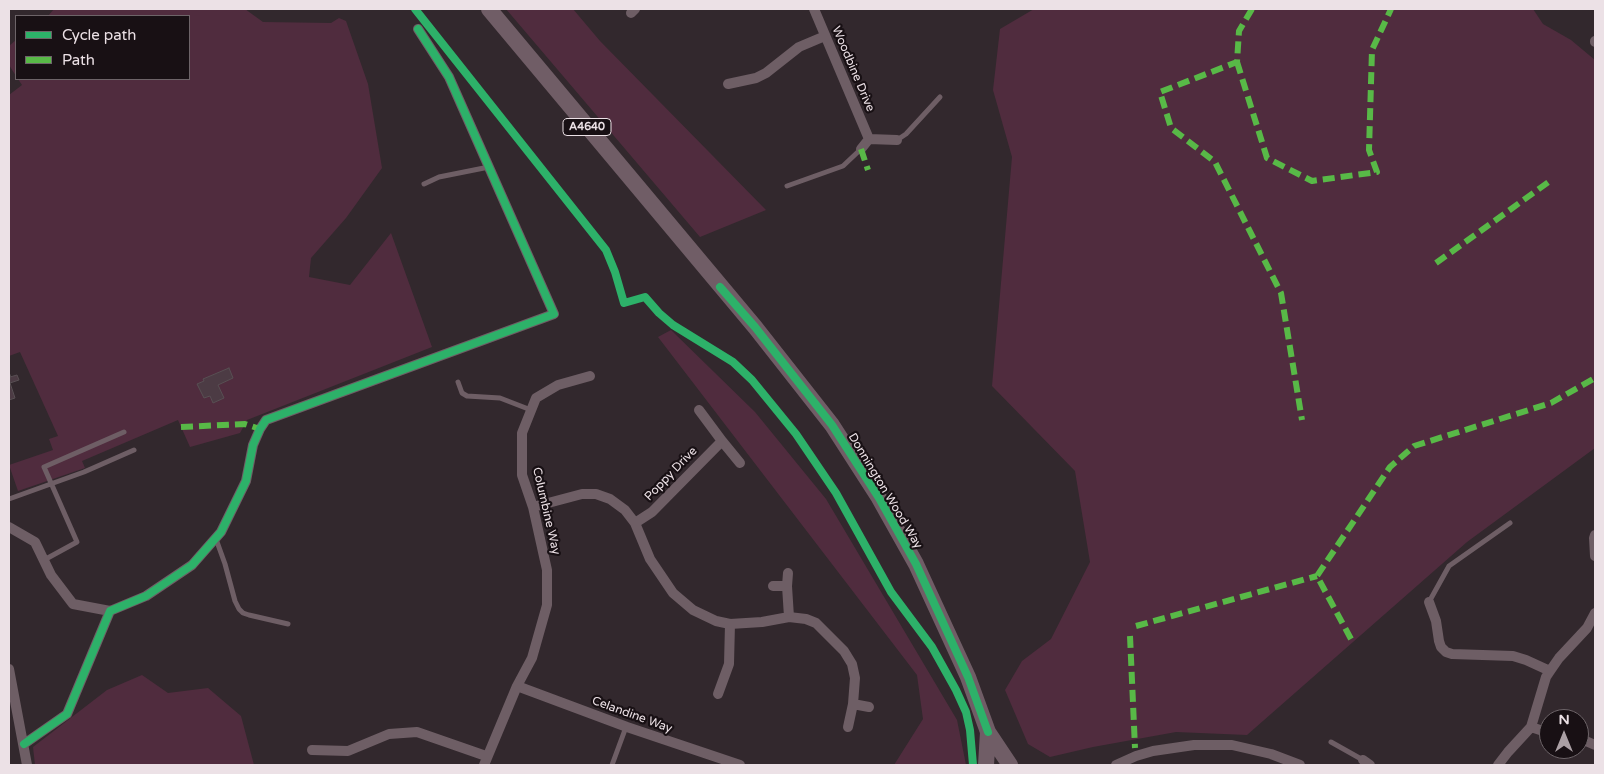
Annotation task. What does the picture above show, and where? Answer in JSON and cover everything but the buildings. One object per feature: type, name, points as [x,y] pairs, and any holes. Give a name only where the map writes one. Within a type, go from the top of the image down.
[{"type":"main road","name":"Donnington Wood Way","points":[[489,9],[755,327],[832,425],[879,498],[916,564],[968,677],[988,732],[1010,765]]},
{"type":"main road","name":"Donnington Wood Way","points":[[986,765],[988,732]]},
{"type":"street","name":"Woodbine Drive","points":[[814,9],[869,139]]},
{"type":"street","points":[[9,527],[35,542],[51,575],[73,604],[110,611],[146,596],[192,565],[216,539],[246,481],[253,444],[266,420],[554,314],[449,77],[418,29]]},
{"type":"street","points":[[728,84],[756,78],[766,73],[799,47],[825,36]]},
{"type":"street","points":[[861,149],[869,139],[897,140]]},
{"type":"street","name":"Columbine Way","points":[[485,760],[517,686],[532,658],[547,605],[547,570],[533,507],[522,476],[522,433],[536,398],[558,385],[590,376]]},
{"type":"street","points":[[699,410],[740,463]]},
{"type":"street","name":"Poppy Drive","points":[[635,523],[658,506],[722,440]]},
{"type":"street","points":[[533,507],[582,494],[596,494],[610,499],[625,510],[635,523],[650,559],[673,593],[693,610],[730,624],[762,622],[789,617],[806,619],[816,623],[844,651],[852,664],[855,678],[853,704],[848,727]]},
{"type":"street","points":[[1595,535],[1595,556]]},
{"type":"street","points":[[788,573],[789,617]]},
{"type":"street","points":[[773,586],[787,586]]},
{"type":"street","points":[[1429,602],[1436,621],[1439,641],[1446,652],[1452,654],[1513,656],[1550,671]]},
{"type":"street","points":[[24,744],[68,714],[110,611]]},
{"type":"street","points":[[1498,765],[1531,727],[1546,677],[1559,658],[1587,628],[1595,613]]},
{"type":"street","points":[[718,694],[729,664],[730,624]]},
{"type":"street","points":[[9,669],[27,765]]},
{"type":"street","name":"Celandine Way","points":[[517,686],[626,727],[740,765]]},
{"type":"street","points":[[853,704],[869,707]]},
{"type":"street","points":[[1531,727],[1539,730]]},
{"type":"street","points":[[312,750],[348,751],[389,734],[417,732],[485,760]]},
{"type":"street","points":[[1116,765],[1153,751],[1194,745],[1232,745],[1271,754],[1300,765]]},
{"type":"lane","points":[[897,140],[906,134],[940,97]]},
{"type":"lane","points":[[787,186],[843,166],[861,149]]},
{"type":"lane","points":[[424,184],[438,177],[489,167]]},
{"type":"lane","points":[[458,382],[462,393],[467,396],[500,398],[531,410]]},
{"type":"lane","points":[[44,561],[77,542],[44,467],[124,432]]},
{"type":"lane","points":[[9,499],[134,450]]},
{"type":"lane","points":[[1429,602],[1449,566],[1510,523]]},
{"type":"lane","points":[[216,539],[235,602],[239,609],[249,615],[288,624]]},
{"type":"lane","points":[[612,765],[626,727]]},
{"type":"lane","points":[[1331,742],[1366,762]]},
{"type":"shaded area","points":[[54,9],[245,9],[263,22],[331,23],[339,18],[346,21],[368,84],[382,168],[346,218],[311,258],[309,277],[350,285],[391,233],[432,347],[247,420],[240,433],[190,447],[178,420],[82,461],[85,468],[18,491],[9,465],[53,450],[49,439],[58,436],[20,352],[9,356],[9,95],[22,85],[19,80],[190,80],[190,15],[49,15]]},
{"type":"shaded area","points":[[506,9],[573,9],[600,41],[766,210],[700,237]]},
{"type":"shaded area","points":[[1034,9],[1533,9],[1543,24],[1571,40],[1595,60],[1595,448],[1467,542],[1247,735],[1176,732],[1050,757],[1028,744],[1005,690],[1022,661],[1051,639],[1090,562],[1075,471],[992,386],[1012,157],[993,90],[1000,29]]},
{"type":"shaded area","points":[[15,41],[15,74],[9,65],[9,46]]},
{"type":"shaded area","points":[[671,330],[755,412],[826,499],[957,720],[966,765],[894,765],[923,719],[917,675],[658,337]]},
{"type":"shaded area","points":[[142,675],[168,693],[208,688],[241,716],[254,765],[35,765],[33,747],[107,690]]},
{"type":"marked path","points":[[1252,9],[1239,31],[1237,62],[1160,92],[1171,128],[1215,162],[1281,293],[1302,420]]},
{"type":"marked path","points":[[1237,62],[1267,158],[1312,181],[1377,172],[1369,150],[1372,50],[1391,9]]},
{"type":"marked path","points":[[861,149],[868,170]]},
{"type":"marked path","points":[[1436,263],[1550,181]]},
{"type":"marked path","points":[[1351,639],[1317,576],[1390,467],[1414,446],[1551,403],[1595,378]]},
{"type":"marked path","points":[[181,427],[245,424],[260,429]]},
{"type":"marked path","points":[[1136,626],[1317,576]]},
{"type":"marked path","points":[[1130,636],[1135,748]]},
{"type":"cycle path","points":[[415,9],[606,250],[624,303],[645,297],[673,325],[733,362],[752,380],[796,434],[836,493],[891,592],[932,647],[956,690],[966,712],[970,730],[973,765]]},
{"type":"cycle path","points":[[24,744],[67,714],[110,611],[146,596],[192,565],[221,532],[246,481],[253,445],[266,420],[554,314],[449,77],[418,29]]},
{"type":"cycle path","points":[[720,287],[755,327],[832,425],[879,498],[916,564],[968,677],[988,732]]}]
